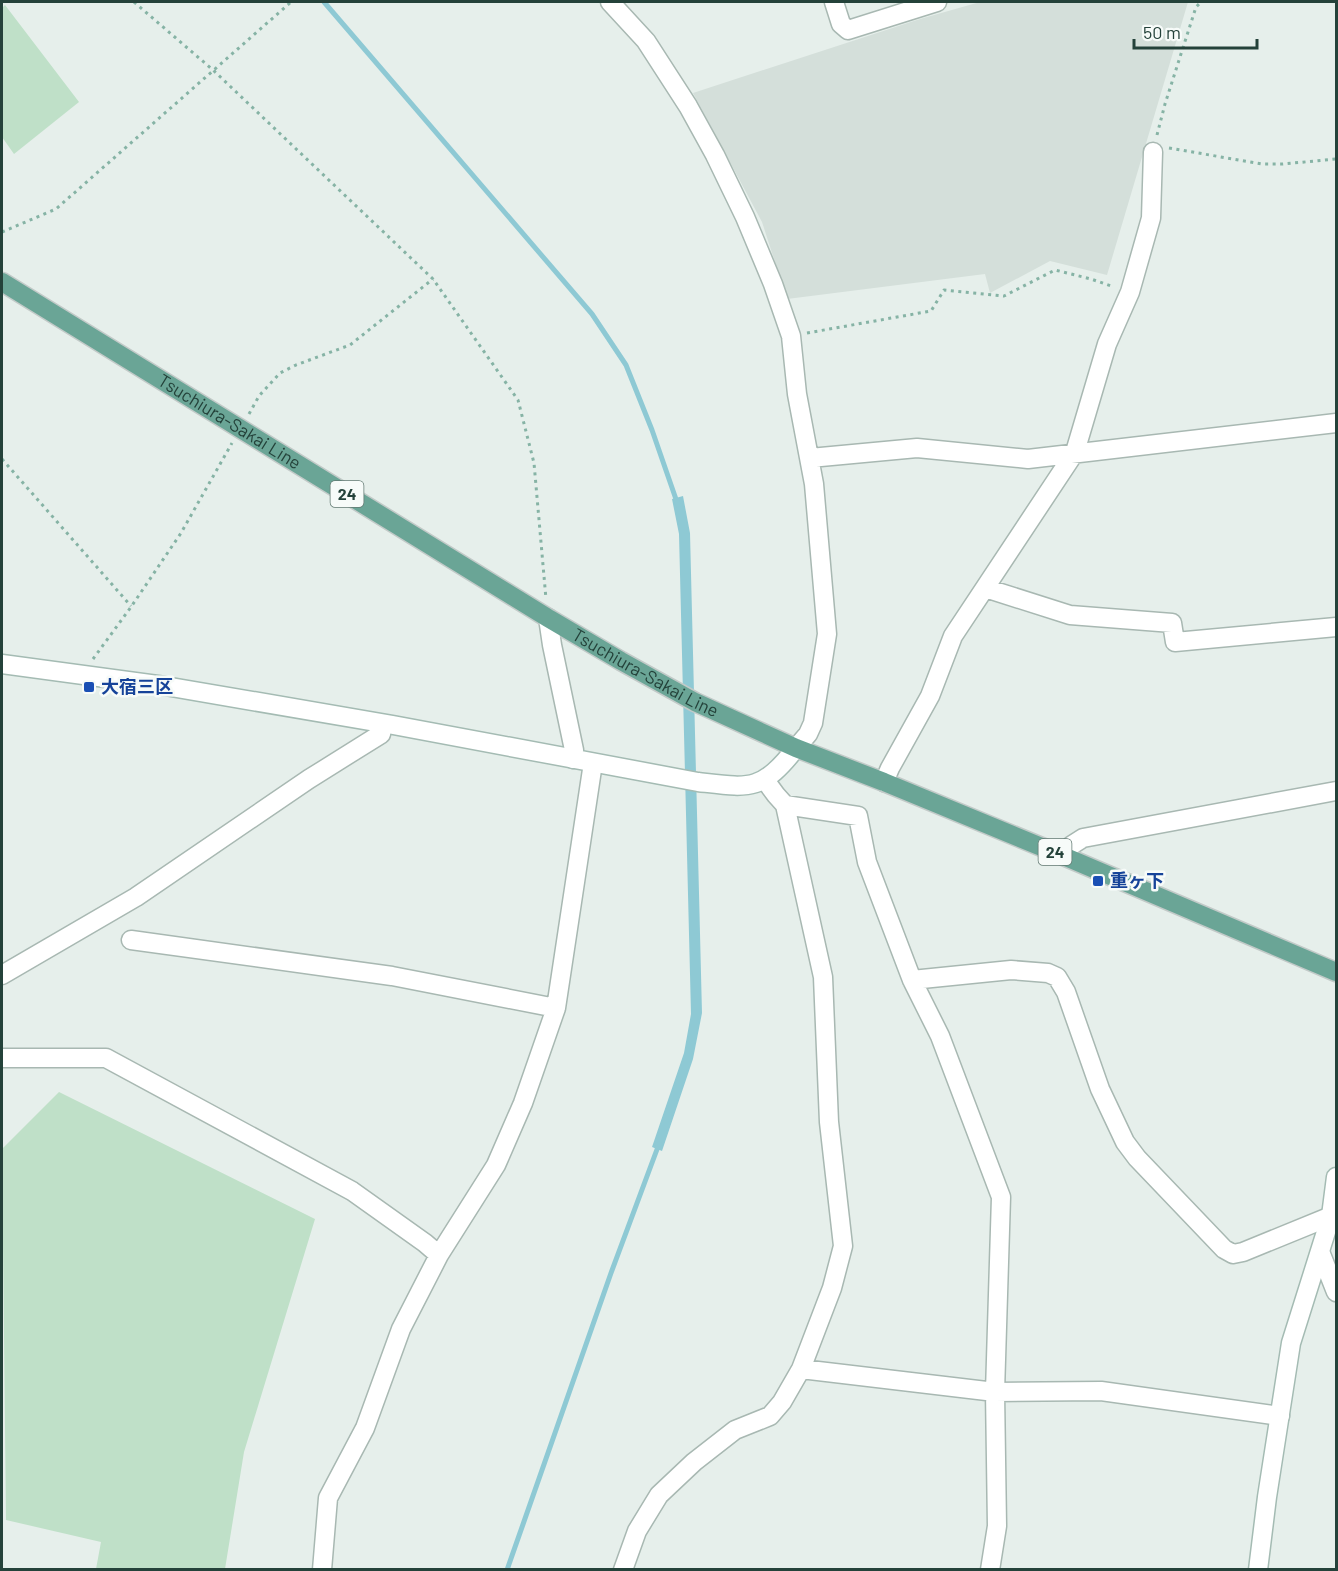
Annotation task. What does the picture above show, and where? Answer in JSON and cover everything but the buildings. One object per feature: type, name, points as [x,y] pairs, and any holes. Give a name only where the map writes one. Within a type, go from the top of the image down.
[{"type":"main road","name":"Tsuchiura-Sakai Line","points":[[2,282],[548,618],[687,698],[796,748],[1061,855],[1336,972]]},
{"type":"street","points":[[2,664],[165,686],[698,782],[730,786],[751,785],[765,780],[775,772],[808,734],[813,723],[827,634],[814,484],[797,394],[791,336],[773,284],[745,217],[715,155],[688,106],[646,41],[610,2]]},
{"type":"street","points":[[834,2],[842,24],[848,30],[937,2]]},
{"type":"street","points":[[885,782],[895,759],[930,696],[953,636],[1075,452],[1107,344],[1130,292],[1151,218],[1154,149]]},
{"type":"street","points":[[810,458],[917,448],[1028,459],[1336,423]]},
{"type":"street","points":[[985,588],[1070,615],[1172,623],[1175,642],[1336,627]]},
{"type":"street","points":[[548,618],[574,750],[573,759]]},
{"type":"street","points":[[2,975],[136,897],[309,779],[381,734],[383,724]]},
{"type":"street","points":[[322,1569],[328,1498],[365,1428],[401,1329],[439,1255],[496,1165],[523,1103],[556,1008],[593,763]]},
{"type":"street","points":[[623,1569],[637,1531],[659,1495],[694,1462],[735,1430],[770,1416],[782,1402],[801,1369],[832,1288],[843,1246],[829,1122],[823,977],[786,805],[765,780]]},
{"type":"street","points":[[1061,855],[1083,838],[1336,791]]},
{"type":"street","points":[[786,805],[858,816],[867,862],[912,980],[940,1036],[1000,1197],[995,1392],[997,1526],[990,1569]]},
{"type":"street","points":[[131,940],[392,976],[556,1008]]},
{"type":"street","points":[[912,980],[1011,970],[1048,973],[1057,977],[1066,992],[1100,1089],[1125,1142],[1137,1158],[1224,1249],[1233,1254],[1243,1252],[1334,1215]]},
{"type":"street","points":[[2,1058],[106,1058],[352,1191],[439,1255]]},
{"type":"street","points":[[1258,1569],[1291,1343],[1334,1215],[1336,1177]]},
{"type":"street","points":[[1321,1254],[1336,1292]]},
{"type":"street","points":[[801,1369],[995,1392],[1101,1391],[1280,1416]]},
{"type":"path","points":[[134,2],[213,70],[433,279],[518,400],[534,463],[548,618]]},
{"type":"path","points":[[2,232],[56,209],[291,2]]},
{"type":"path","points":[[1202,2],[1196,7],[1192,18],[1165,104],[1154,149],[1262,164],[1336,159]]},
{"type":"path","points":[[791,336],[931,311],[944,290],[1004,296],[1055,270],[1130,292]]},
{"type":"path","points":[[88,675],[90,664],[181,533],[259,396],[280,374],[296,365],[350,345],[433,279]]},
{"type":"path","points":[[2,459],[131,607]]},
{"type":"shaded area","points":[[980,2],[1188,2],[1107,275],[1050,261],[990,293],[985,274],[787,299],[762,222],[693,93],[920,19]]},
{"type":"green space","points":[[5,5],[79,102],[14,154],[2,137],[2,8]]},
{"type":"green space","points":[[59,1092],[315,1219],[244,1452],[225,1569],[96,1569],[101,1542],[6,1520],[2,1149]]},
{"type":"water","points":[[683,496],[690,533],[702,1013],[693,1059],[662,1151],[652,1147],[684,1053],[691,1014],[679,534],[672,499]]},
{"type":"waterway","points":[[324,2],[592,314],[626,365],[678,505]]},
{"type":"waterway","points":[[507,1570],[611,1273],[659,1144]]},
{"type":"place","name":"大宿三区","points":[[89,687]]},
{"type":"place","name":"重ヶ下","points":[[1098,881]]}]
